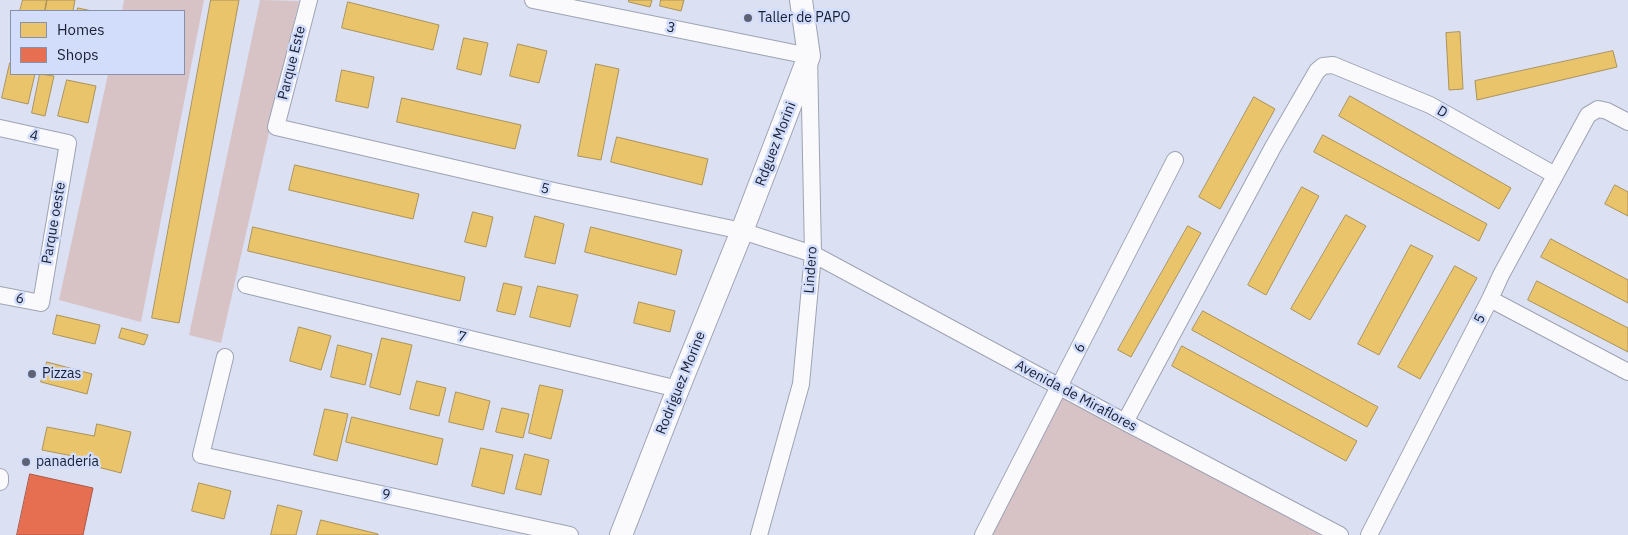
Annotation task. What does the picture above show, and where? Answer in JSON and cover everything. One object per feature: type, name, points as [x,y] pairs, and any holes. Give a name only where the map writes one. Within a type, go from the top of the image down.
[{"type":"street","name":"Parque Este","points":[[276,127],[309,0]]},
{"type":"street","name":"3","points":[[533,0],[809,56]]},
{"type":"street","name":"Lindero","points":[[759,535],[801,384],[813,254],[809,56],[801,0]]},
{"type":"street","name":"Rdguez Morini","points":[[742,231],[809,56]]},
{"type":"street","name":"D","points":[[1125,422],[1273,147],[1317,71],[1323,66],[1333,65],[1430,105],[1555,175]]},
{"type":"street","name":"5","points":[[1369,535],[1490,300],[1501,275],[1588,115],[1598,109],[1628,122]]},
{"type":"street","name":"5","points":[[276,127],[554,191],[742,231],[813,254]]},
{"type":"street","name":"4","points":[[0,128],[68,143]]},
{"type":"street","name":"Parque oeste","points":[[41,303],[68,143]]},
{"type":"street","name":"6","points":[[983,535],[1175,160]]},
{"type":"street","name":"Rodríguez Morine","points":[[621,535],[742,231]]},
{"type":"street","name":"Avenida de Miraflores","points":[[813,254],[1340,535]]},
{"type":"street","name":"7","points":[[246,285],[678,389]]},
{"type":"street","name":"6","points":[[0,295],[41,303]]},
{"type":"street","points":[[1490,300],[1628,372]]},
{"type":"street","name":"9","points":[[225,357],[201,455],[570,535]]},
{"type":"shaded area","points":[[124,0],[204,0],[141,322],[59,300],[108,75],[185,75],[185,10],[122,10]]},
{"type":"shaded area","points":[[260,0],[299,1],[221,343],[189,335]]},
{"type":"shaded area","points":[[1060,387],[1340,535],[983,535]]},
{"type":"building: Homes","points":[[23,0],[47,0],[45,10],[20,10]]},
{"type":"building: Homes","points":[[47,0],[75,0],[73,10],[45,10]]},
{"type":"building: Homes","points":[[211,0],[239,0],[179,323],[152,318]]},
{"type":"building: Homes","points":[[629,0],[652,0],[650,7],[629,2]]},
{"type":"building: Homes","points":[[661,0],[684,0],[681,11],[660,6]]},
{"type":"building: Homes","points":[[348,2],[439,25],[433,50],[342,28]]},
{"type":"building: Homes","points":[[1460,32],[1463,89],[1449,90],[1446,33]]},
{"type":"building: Homes","points":[[464,38],[488,43],[481,75],[457,69]]},
{"type":"building: Homes","points":[[518,44],[547,51],[539,83],[510,76]]},
{"type":"building: Homes","points":[[1613,51],[1617,67],[1477,100],[1475,81]]},
{"type":"building: Homes","points":[[10,63],[10,75],[35,75],[28,104],[2,98]]},
{"type":"building: Homes","points":[[596,64],[619,69],[601,160],[578,156]]},
{"type":"building: Homes","points":[[342,70],[374,77],[368,108],[336,101]]},
{"type":"building: Homes","points":[[40,75],[54,76],[45,116],[32,113]]},
{"type":"building: Homes","points":[[67,80],[96,86],[88,123],[58,116]]},
{"type":"building: Homes","points":[[1350,96],[1511,188],[1499,209],[1339,116]]},
{"type":"building: Homes","points":[[1254,97],[1275,109],[1220,209],[1199,197]]},
{"type":"building: Homes","points":[[402,98],[521,125],[515,149],[397,122]]},
{"type":"building: Homes","points":[[1323,135],[1487,224],[1479,241],[1314,152]]},
{"type":"building: Homes","points":[[617,137],[708,159],[702,185],[611,162]]},
{"type":"building: Homes","points":[[295,165],[419,194],[413,219],[289,190]]},
{"type":"building: Homes","points":[[1615,185],[1628,192],[1628,216],[1605,204]]},
{"type":"building: Homes","points":[[1302,187],[1319,196],[1266,295],[1248,285]]},
{"type":"building: Homes","points":[[473,212],[493,217],[486,247],[465,242]]},
{"type":"building: Homes","points":[[1346,215],[1366,226],[1310,320],[1291,309]]},
{"type":"building: Homes","points":[[535,216],[564,224],[555,264],[525,257]]},
{"type":"building: Homes","points":[[1188,226],[1201,233],[1131,357],[1118,350]]},
{"type":"building: Homes","points":[[253,227],[465,277],[460,301],[248,251]]},
{"type":"building: Homes","points":[[591,227],[682,250],[676,275],[585,252]]},
{"type":"building: Homes","points":[[1551,239],[1628,280],[1628,303],[1541,257]]},
{"type":"building: Homes","points":[[1411,245],[1433,256],[1379,355],[1358,344]]},
{"type":"building: Homes","points":[[1455,266],[1477,278],[1420,379],[1398,367]]},
{"type":"building: Homes","points":[[1537,281],[1628,328],[1628,352],[1528,300]]},
{"type":"building: Homes","points":[[504,283],[522,287],[515,315],[497,311]]},
{"type":"building: Homes","points":[[538,286],[578,295],[570,327],[530,317]]},
{"type":"building: Homes","points":[[639,302],[675,311],[670,332],[634,323]]},
{"type":"building: Homes","points":[[1203,311],[1378,407],[1367,427],[1192,330]]},
{"type":"building: Homes","points":[[57,315],[100,325],[95,344],[53,334]]},
{"type":"building: Homes","points":[[299,327],[331,336],[321,370],[290,361]]},
{"type":"building: Homes","points":[[122,328],[148,335],[144,345],[119,338]]},
{"type":"building: Homes","points":[[382,338],[412,345],[400,395],[370,387]]},
{"type":"building: Homes","points":[[338,345],[372,354],[365,385],[331,377]]},
{"type":"building: Homes","points":[[1182,346],[1357,441],[1346,461],[1172,366]]},
{"type":"building: Homes","points":[[47,362],[92,374],[87,394],[41,382]]},
{"type":"building: Homes","points":[[417,381],[446,388],[439,416],[410,409]]},
{"type":"building: Homes","points":[[540,385],[563,390],[551,439],[529,433]]},
{"type":"building: Homes","points":[[456,392],[490,401],[483,430],[449,422]]},
{"type":"building: Homes","points":[[502,408],[529,414],[523,438],[496,432]]},
{"type":"building: Homes","points":[[325,409],[348,414],[337,461],[314,455]]},
{"type":"building: Homes","points":[[352,417],[443,439],[437,465],[346,442]]},
{"type":"building: Homes","points":[[97,424],[131,432],[121,473],[86,464],[88,459],[42,450],[47,427],[94,436]]},
{"type":"building: Homes","points":[[481,448],[513,455],[504,494],[472,486]]},
{"type":"building: Homes","points":[[525,454],[549,460],[541,495],[516,489]]},
{"type":"building: Homes","points":[[199,483],[231,491],[224,519],[192,511]]},
{"type":"building: Homes","points":[[278,505],[302,511],[296,535],[271,535]]},
{"type":"building: Homes","points":[[321,520],[378,534],[378,535],[317,535]]},
{"type":"building: Shops","points":[[30,474],[93,488],[83,535],[17,535]]},
{"type":"place","name":"Taller de PAPO","points":[[748,18]]},
{"type":"place","name":"Pizzas","points":[[32,374]]},
{"type":"place","name":"panadería","points":[[26,462]]}]
